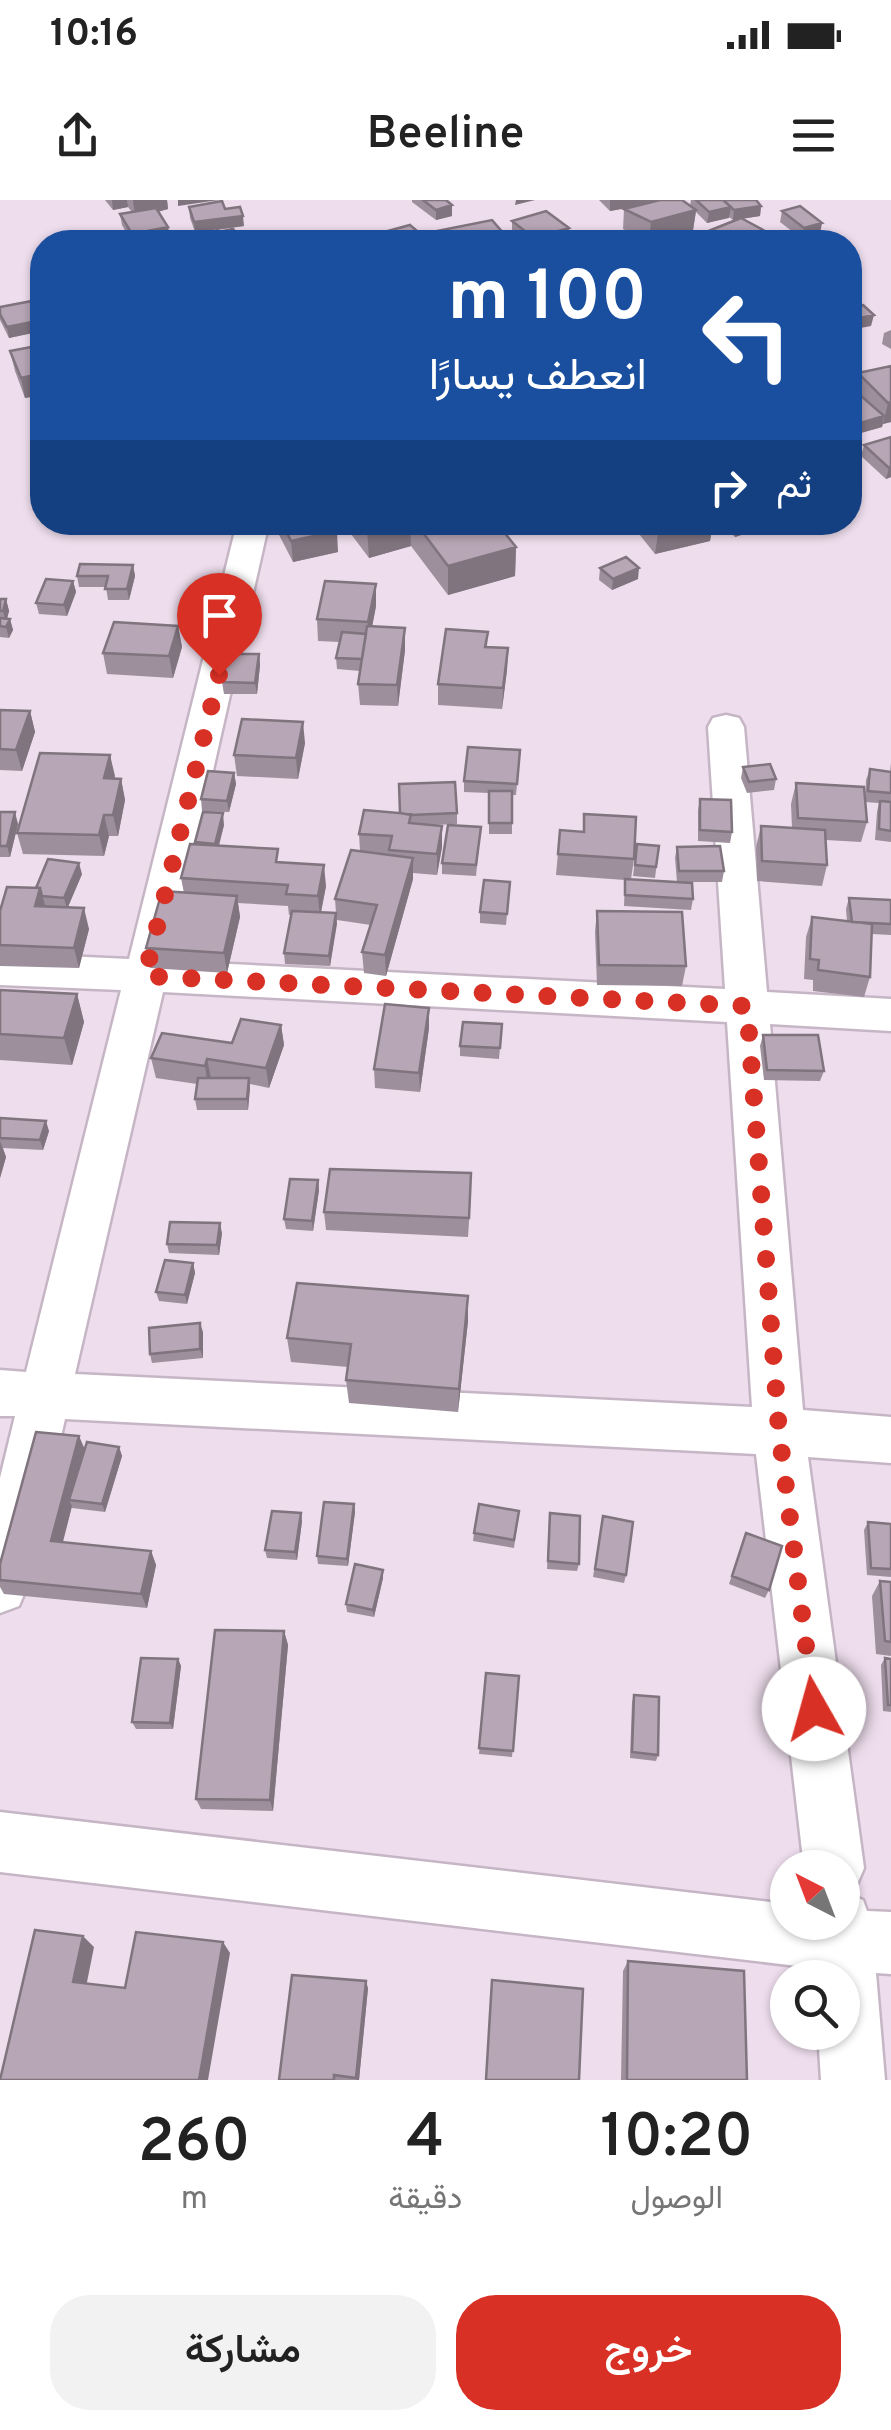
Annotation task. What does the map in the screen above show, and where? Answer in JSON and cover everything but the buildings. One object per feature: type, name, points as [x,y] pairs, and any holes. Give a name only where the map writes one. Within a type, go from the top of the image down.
[{"type":"street","points":[[0,1586],[23,1394],[145,976],[250,535]]},
{"type":"street","points":[[726,727],[779,1431],[832,1850]]},
{"type":"street","points":[[0,969],[891,1015]]},
{"type":"street","points":[[23,1394],[779,1431],[891,1440]]},
{"type":"street","points":[[0,1842],[770,1925]]},
{"type":"street","points":[[853,2080],[859,1940]]},
{"type":"route","points":[[219,675],[145,976],[747,1006],[779,1431],[814,1709]]}]
